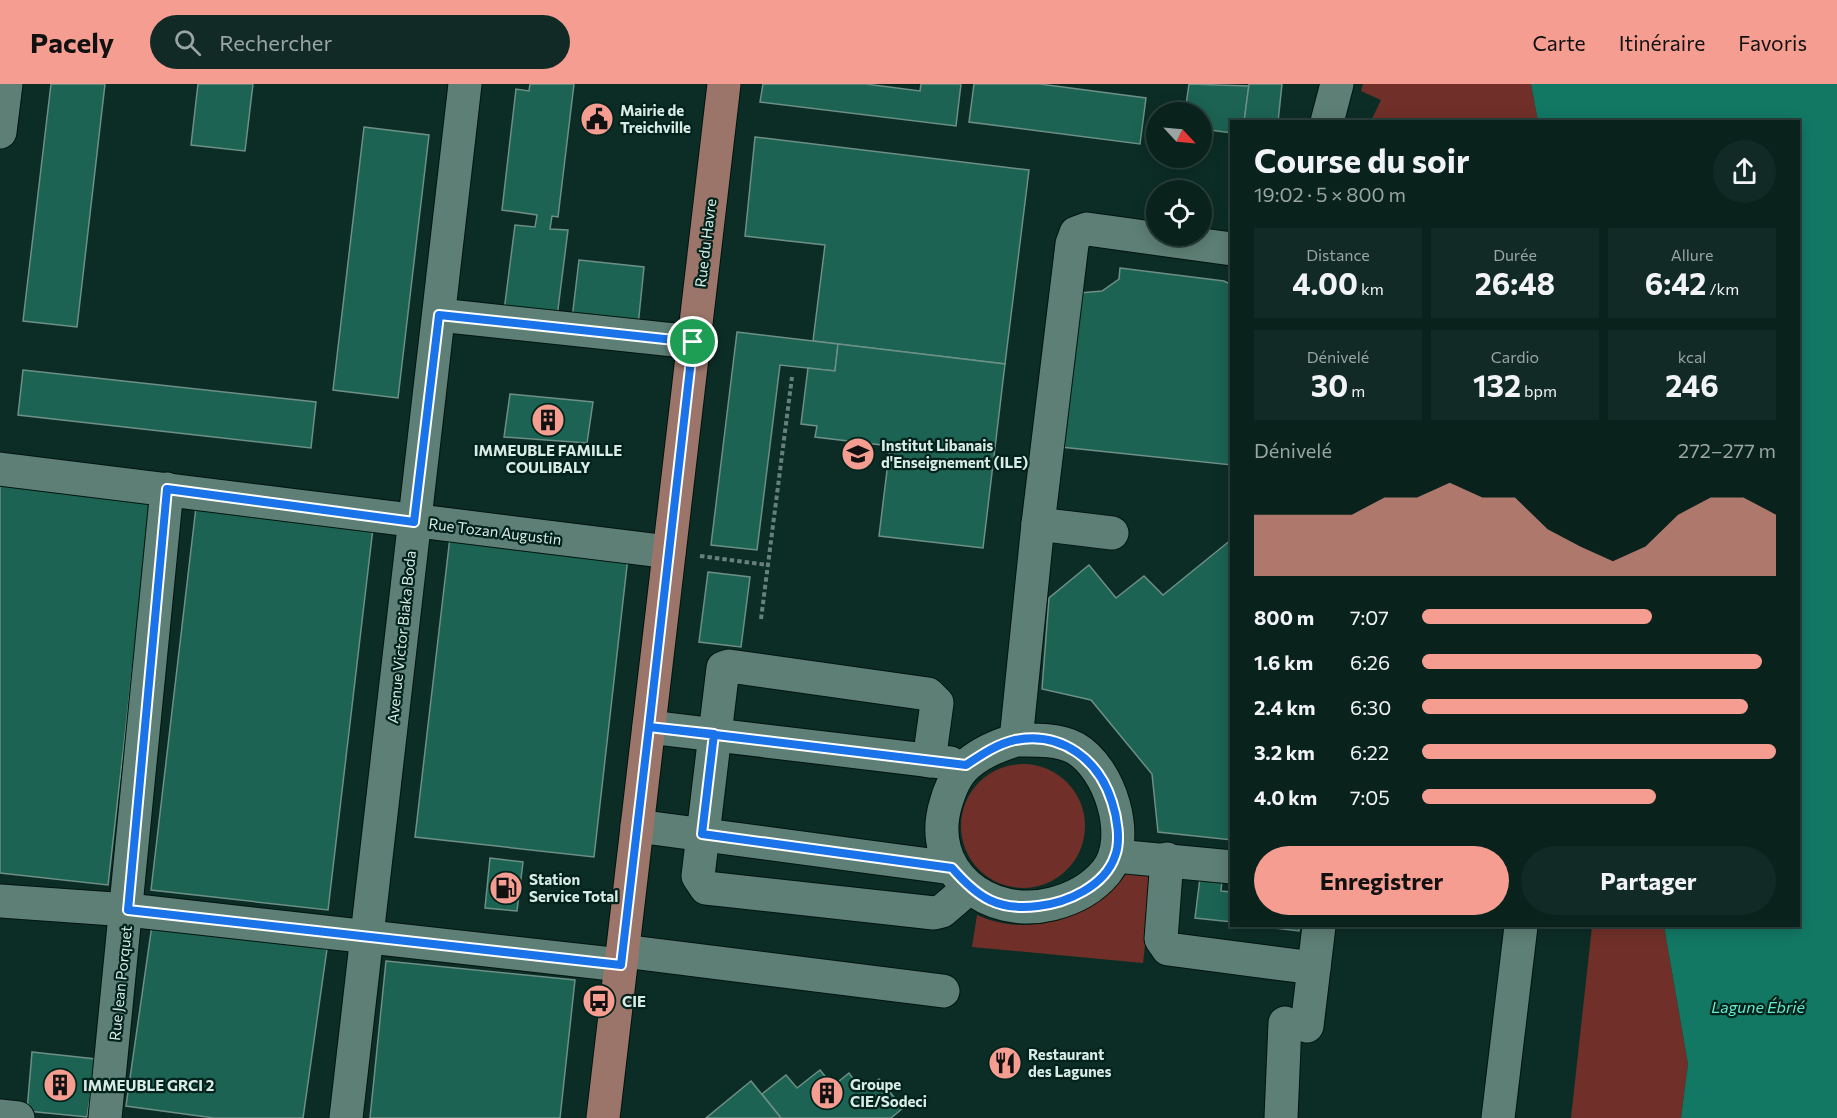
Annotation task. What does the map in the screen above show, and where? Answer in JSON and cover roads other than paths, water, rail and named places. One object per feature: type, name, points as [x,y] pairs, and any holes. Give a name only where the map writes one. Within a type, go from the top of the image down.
[{"type":"main road","name":"Rue du Havre","points":[[603,1118],[724,84]]},
{"type":"street","points":[[0,132],[6,84]]},
{"type":"street","name":"Avenue Victor Biaka Boda","points":[[346,1118],[465,84]]},
{"type":"street","points":[[1327,120],[1336,84]]},
{"type":"street","points":[[1017,740],[1038,524],[1072,244],[1076,233],[1087,229],[1230,249]]},
{"type":"street","points":[[439,315],[693,342]]},
{"type":"street","name":"Rue Tozan Augustin","points":[[0,469],[669,552]]},
{"type":"street","name":"Rue Jean Porquet","points":[[105,1118],[128,910],[167,489]]},
{"type":"street","points":[[1038,524],[1112,533]]},
{"type":"street","points":[[929,760],[937,703],[928,694],[729,666],[723,668],[720,673],[698,876],[706,888],[934,913],[942,911],[961,878]]},
{"type":"street","points":[[649,727],[966,765]]},
{"type":"street","points":[[1017,740],[1047,741],[1074,748],[1092,763],[1107,784],[1117,816],[1116,856],[1105,873],[1073,899],[1045,906],[1018,909],[992,903],[961,878],[942,842],[942,814],[950,789],[966,765],[989,750],[1017,740]]},
{"type":"street","points":[[637,826],[702,834],[961,878]]},
{"type":"street","points":[[1116,856],[1230,867]]},
{"type":"street","points":[[1167,860],[1161,939],[1168,949],[1314,968]]},
{"type":"street","points":[[0,901],[128,910],[367,937],[521,952],[622,958],[943,991]]},
{"type":"street","points":[[1281,1118],[1296,1025],[1314,968],[1319,927]]},
{"type":"street","points":[[1498,1118],[1521,927]]},
{"type":"street","points":[[0,1116],[18,1118]]},
{"type":"water","name":"Lagune Ébrié","points":[[1531,84],[1837,84],[1837,1118],[1681,1118],[1688,1064],[1664,927],[1800,927],[1800,120],[1538,120]]},
{"type":"place","name":"Mairie de Treichville","points":[[597,119]]},
{"type":"place","name":"IMMEUBLE FAMILLE COULIBALY","points":[[548,420]]},
{"type":"place","name":"Institut Libanais d'Enseignement (ILE)","points":[[858,454]]},
{"type":"place","name":"Station Service Total","points":[[506,888]]},
{"type":"place","name":"CIE","points":[[599,1001]]},
{"type":"place","name":"Restaurant des Lagunes","points":[[1005,1063]]},
{"type":"place","name":"IMMEUBLE GRCI 2","points":[[60,1085]]},
{"type":"place","name":"Groupe CIE/Sodeci","points":[[827,1093]]}]
